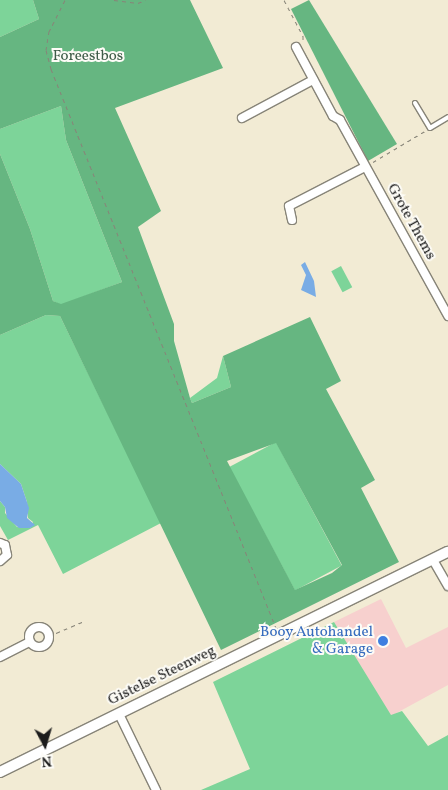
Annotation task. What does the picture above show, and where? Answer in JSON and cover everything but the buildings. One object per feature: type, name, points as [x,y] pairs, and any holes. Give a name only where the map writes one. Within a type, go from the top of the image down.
[{"type":"main road","name":"Gistelse Steenweg","points":[[0,772],[338,608],[448,552]]},
{"type":"street","name":"Grote Thems","points":[[296,47],[333,116],[340,120],[448,316]]},
{"type":"street","points":[[242,118],[313,80]]},
{"type":"street","points":[[292,220],[289,206],[365,167]]},
{"type":"street","points":[[0,543],[4,545],[7,555],[0,561]]},
{"type":"street","points":[[433,560],[448,586]]},
{"type":"street","points":[[36,628],[46,630],[49,636],[49,641],[41,648],[29,642],[29,633],[36,628]]},
{"type":"street","points":[[0,657],[29,642]]},
{"type":"street","points":[[119,714],[156,790]]},
{"type":"lane","points":[[415,103],[430,128],[448,117]]},
{"type":"path","points":[[65,0],[49,31],[46,50],[52,69],[280,635]]},
{"type":"path","points":[[114,0],[138,3],[145,0]]},
{"type":"path","points":[[284,0],[304,39],[304,42],[296,47]]},
{"type":"path","points":[[365,167],[430,128]]},
{"type":"path","points":[[49,636],[85,621]]},
{"type":"shaded area","points":[[381,599],[406,648],[448,627],[448,685],[391,716],[334,622]]},
{"type":"green space","points":[[0,0],[33,0],[39,19],[0,37]]},
{"type":"green space","name":"Foreestbos","points":[[33,0],[190,0],[223,68],[115,108],[161,211],[138,227],[174,324],[174,341],[190,398],[192,403],[231,387],[223,356],[310,317],[341,381],[326,389],[375,480],[361,488],[399,562],[221,650],[60,316],[46,315],[0,335],[0,154],[30,229],[53,301],[61,304],[122,282],[66,140],[61,106],[0,129],[0,37],[39,19]],"holes":[[[276,443],[342,565],[332,573],[295,590],[227,461]]]},
{"type":"green space","points":[[309,0],[397,144],[368,161],[291,9]]},
{"type":"green space","points":[[61,106],[66,140],[122,282],[61,305],[53,301],[30,229],[0,154],[0,129]]},
{"type":"green space","points":[[341,266],[352,287],[343,292],[331,271]]},
{"type":"green space","points":[[46,315],[60,316],[161,523],[63,574],[38,525],[8,540],[0,526],[0,501],[5,507],[5,513],[17,527],[30,528],[33,522],[28,518],[27,502],[21,484],[0,464],[0,335]]},
{"type":"green space","points":[[223,356],[231,387],[192,403],[190,398],[217,378]]},
{"type":"green space","points":[[276,442],[342,566],[295,590],[229,467]]},
{"type":"green space","points":[[334,622],[391,715],[402,711],[428,746],[448,735],[448,790],[201,790],[250,769],[213,682]]},
{"type":"water","points":[[305,262],[314,281],[316,297],[301,290],[306,275],[301,265]]},
{"type":"water","points":[[0,464],[21,484],[29,508],[27,518],[35,525],[30,528],[19,528],[7,518],[5,507],[0,501]]},
{"type":"place","name":"Booy Autohandel & Garage","points":[[383,641]]}]
